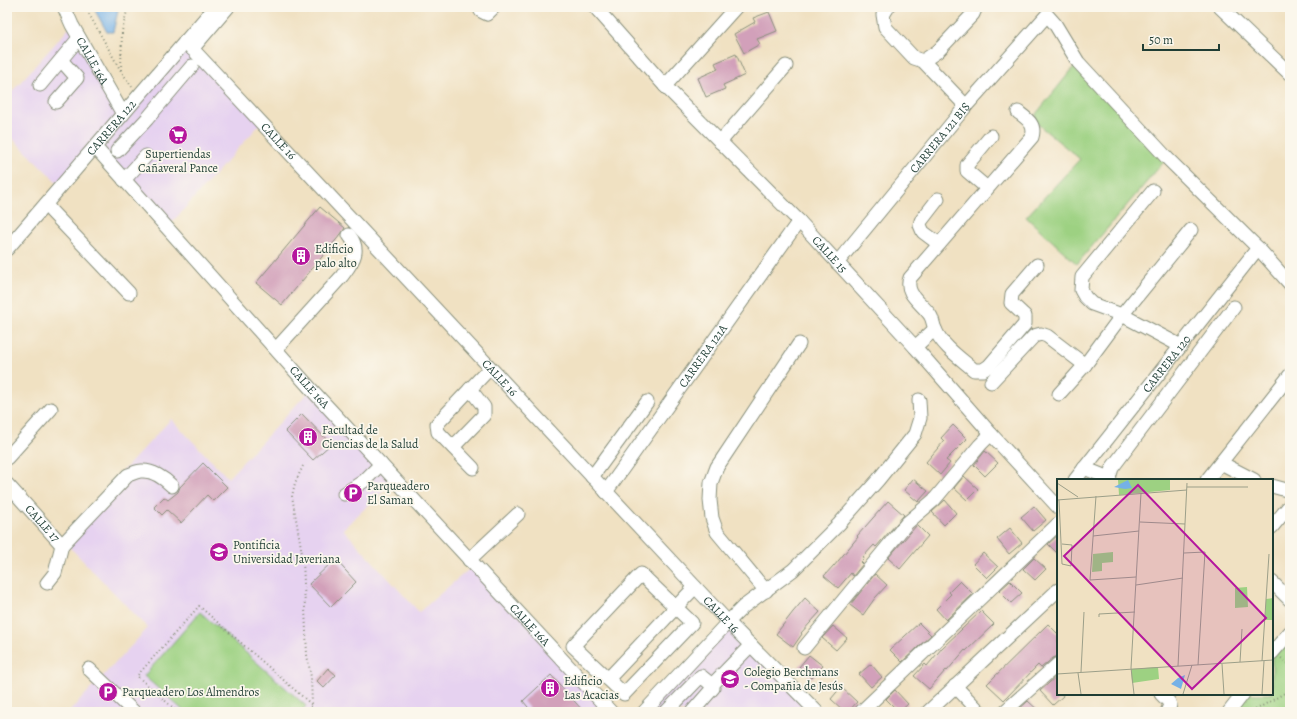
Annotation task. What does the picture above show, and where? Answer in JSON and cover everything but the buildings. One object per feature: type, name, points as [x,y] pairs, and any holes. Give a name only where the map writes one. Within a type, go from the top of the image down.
[{"type":"street","name":"CALLE 16A","points":[[64,7],[79,38],[131,105],[147,119]]},
{"type":"street","name":"CARRERA 122","points":[[189,45],[215,7]]},
{"type":"street","name":"CARRERA 122","points":[[7,249],[154,78],[228,7]]},
{"type":"street","points":[[479,7],[481,11],[488,14],[494,7]]},
{"type":"street","name":"CALLE 15","points":[[595,7],[665,86],[800,221],[915,347],[991,434],[1057,504]]},
{"type":"street","points":[[665,86],[736,7]]},
{"type":"street","points":[[888,7],[883,15],[885,27],[914,58],[923,61],[966,106]]},
{"type":"street","points":[[923,61],[938,51],[973,14],[976,7]]},
{"type":"street","points":[[1220,7],[1290,74]]},
{"type":"street","name":"CARRERA 121 BIS","points":[[837,263],[966,106],[1047,15],[1055,24],[1078,62],[1167,158],[1258,248]]},
{"type":"street","points":[[40,85],[79,38]]},
{"type":"street","name":"CALLE 16","points":[[189,45],[695,587],[817,712]]},
{"type":"street","points":[[56,102],[76,78],[61,60]]},
{"type":"street","points":[[118,151],[192,66]]},
{"type":"street","points":[[720,142],[786,66]]},
{"type":"street","points":[[154,78],[170,93]]},
{"type":"street","points":[[1018,112],[1033,124],[1034,131],[1032,137],[910,278],[908,288],[930,314],[935,329],[946,346],[974,370],[983,370],[989,366],[1025,324],[1025,316],[1011,303],[1011,298],[1012,294],[1037,265]]},
{"type":"street","points":[[987,188],[967,171],[966,168],[991,136]]},
{"type":"street","name":"CALLE 16A","points":[[94,147],[276,350],[610,712]]},
{"type":"street","points":[[124,180],[146,156]]},
{"type":"street","points":[[1152,191],[1082,277],[1081,290],[1092,304],[1122,315],[1181,346]]},
{"type":"street","points":[[938,199],[921,221],[920,225],[923,232],[939,244]]},
{"type":"street","points":[[46,204],[129,293]]},
{"type":"street","name":"CARRERA 121A","points":[[606,492],[800,221]]},
{"type":"street","points":[[1059,394],[1085,365],[1122,315],[1191,230]]},
{"type":"street","points":[[276,350],[351,264],[356,253],[356,246],[350,235]]},
{"type":"street","points":[[1258,248],[1290,284]]},
{"type":"street","name":"CARRERA 120","points":[[1076,479],[1258,248]]},
{"type":"street","points":[[1084,468],[1110,479],[1112,468],[1234,307]]},
{"type":"street","points":[[915,347],[935,329]]},
{"type":"street","points":[[991,382],[1037,334],[1047,336],[1085,365]]},
{"type":"street","points":[[766,591],[717,532],[712,518],[710,500],[711,484],[717,467],[799,344]]},
{"type":"street","points":[[472,468],[438,432],[437,424],[490,368]]},
{"type":"street","points":[[1208,479],[1290,375]]},
{"type":"street","points":[[453,447],[484,415],[484,408],[470,389]]},
{"type":"street","points":[[644,712],[743,607],[793,570],[839,524],[878,480],[915,434],[920,418],[919,400]]},
{"type":"street","points":[[592,477],[647,402]]},
{"type":"street","points":[[7,458],[51,409]]},
{"type":"street","points":[[804,648],[907,523],[934,500],[991,434]]},
{"type":"street","points":[[344,494],[364,481],[381,464]]},
{"type":"street","points":[[1221,464],[1252,479]]},
{"type":"street","points":[[47,583],[55,574],[62,545],[128,475],[140,471],[152,473],[166,480],[172,486]]},
{"type":"street","name":"CALLE 17","points":[[7,484],[62,545]]},
{"type":"street","points":[[1273,486],[1290,491]]},
{"type":"street","points":[[1273,526],[1290,505]]},
{"type":"street","points":[[469,560],[518,514]]},
{"type":"street","points":[[861,712],[1057,525]]},
{"type":"street","points":[[641,574],[676,607],[692,623],[624,694],[573,646],[641,574]]},
{"type":"street","points":[[1273,583],[1290,600]]},
{"type":"street","points":[[608,679],[695,587]]},
{"type":"street","points":[[928,712],[1057,591]]},
{"type":"street","points":[[1273,652],[1290,632]]},
{"type":"street","points":[[692,712],[712,690],[712,685],[751,645]]},
{"type":"street","points":[[1004,712],[1057,665]]},
{"type":"street","points":[[89,669],[134,712]]},
{"type":"street","points":[[666,712],[699,677],[703,677],[712,685]]},
{"type":"street","points":[[955,686],[980,712]]},
{"type":"street","points":[[1161,695],[1169,702],[1170,705],[1167,712]]},
{"type":"street","points":[[1229,712],[1240,695]]},
{"type":"path","points":[[85,7],[121,71],[131,105]]},
{"type":"path","points":[[121,71],[122,31],[128,7]]},
{"type":"path","points":[[302,466],[295,483],[292,496],[303,559],[306,631],[311,677],[312,705],[306,712]]},
{"type":"path","points":[[178,712],[137,676],[199,606],[312,705]]},
{"type":"path","points":[[1252,712],[1289,690]]},
{"type":"path","points":[[1283,712],[1290,699]]},
{"type":"shaded area","points":[[72,25],[123,113],[185,41],[261,123],[167,228],[95,147],[61,186],[7,133],[7,97]]},
{"type":"shaded area","name":"Pontificia Universidad Javeriana","points":[[311,389],[395,480],[343,529],[419,612],[474,565],[611,712],[69,712],[148,628],[61,538],[171,419],[228,478]]},
{"type":"shaded area","name":"Colegio Berchmans - Compañia de Jesús","points":[[728,622],[817,712],[644,712]]},
{"type":"green space","points":[[1078,62],[1167,158],[1077,264],[1026,217],[1080,159],[1035,122],[1036,114]]},
{"type":"green space","points":[[200,612],[306,706],[301,712],[185,712],[144,676]]},
{"type":"green space","points":[[1290,632],[1290,712],[1229,712],[1242,695],[1273,695],[1273,652]]},
{"type":"water","points":[[93,7],[119,7],[113,32],[107,32]]},
{"type":"place","name":"Supertiendas Cañaveral Pance","points":[[178,135]]},
{"type":"place","name":"Edificio palo alto","points":[[301,256]]},
{"type":"place","name":"Facultad de Ciencias de la Salud","points":[[308,437]]},
{"type":"place","name":"Parqueadero El Saman","points":[[353,493]]},
{"type":"place","name":"Pontificia Universidad Javeriana","points":[[219,552]]},
{"type":"place","name":"Colegio Berchmans - Compañia de Jesús","points":[[730,679]]},
{"type":"place","name":"Edificio Las Acacias","points":[[550,688]]},
{"type":"place","name":"Parqueadero Los Almendros","points":[[108,692]]}]
